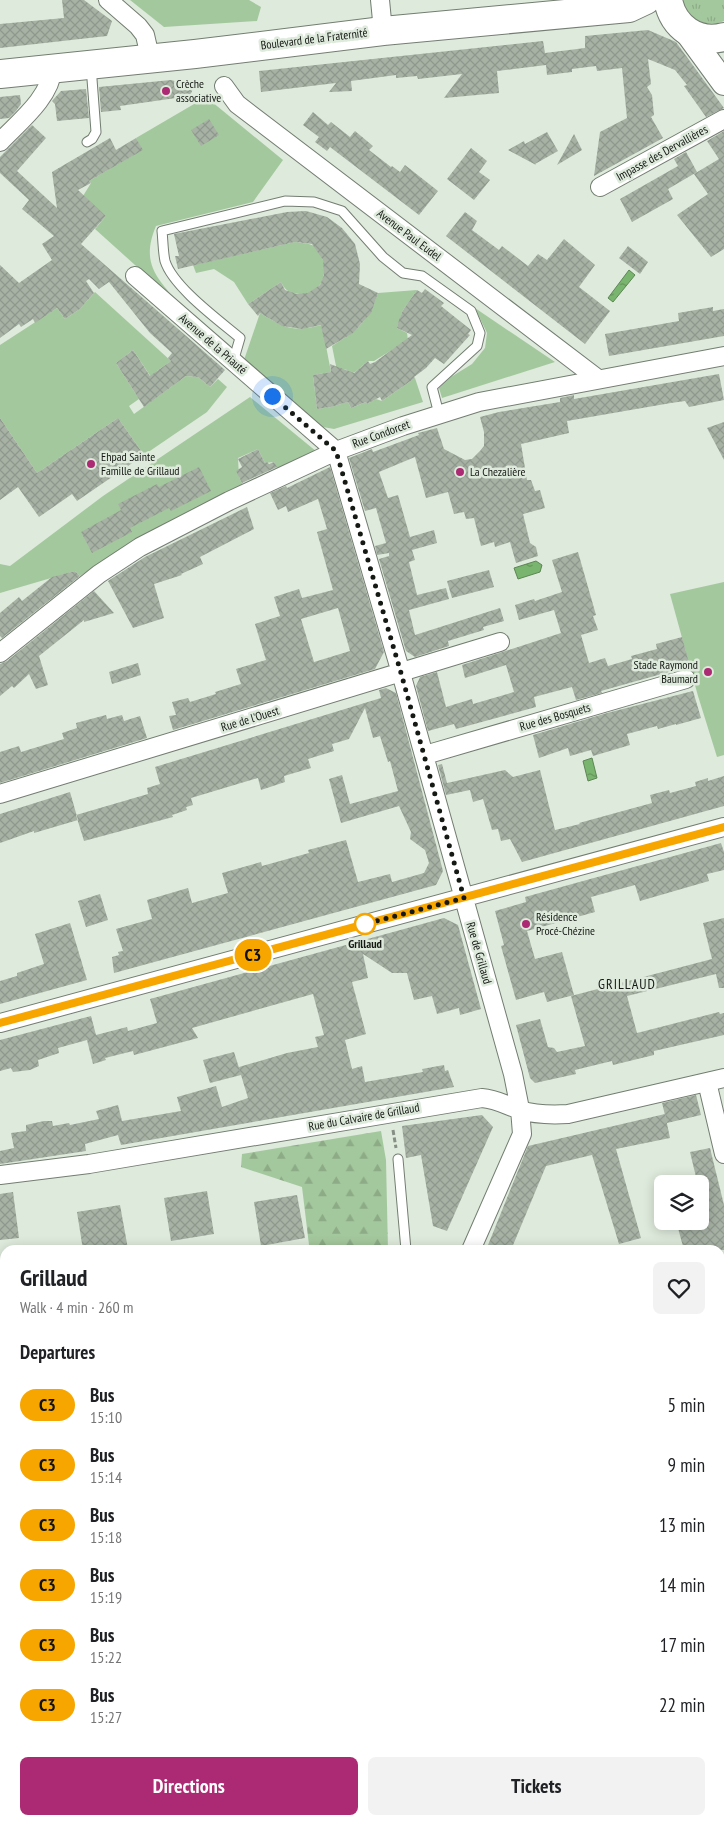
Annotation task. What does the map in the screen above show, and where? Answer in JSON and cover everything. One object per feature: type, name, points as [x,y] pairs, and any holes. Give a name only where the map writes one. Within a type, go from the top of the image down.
[{"type":"main road","name":"Boulevard de la Fraternité","points":[[0,74],[638,4],[677,18],[702,38],[714,39],[724,37]]},
{"type":"main road","points":[[677,18],[724,83]]},
{"type":"street","points":[[108,0],[138,26],[145,35],[150,57]]},
{"type":"street","points":[[380,0],[383,31]]},
{"type":"street","points":[[0,142],[39,101],[52,79],[53,68]]},
{"type":"street","name":"Avenue Paul Eudel","points":[[224,86],[237,104],[598,380]]},
{"type":"street","name":"Impasse des Dervallières","points":[[600,187],[724,118]]},
{"type":"street","name":"Avenue de la Priauté","points":[[135,276],[336,451]]},
{"type":"street","name":"Rue Condorcet","points":[[0,654],[99,574],[140,546],[229,501],[336,451],[439,414],[479,402],[724,356]]},
{"type":"street","name":"Rue de Grillaud","points":[[336,451],[425,755],[513,1074],[520,1110],[522,1134],[473,1245]]},
{"type":"street","name":"Rue de l'Ouest","points":[[0,794],[500,642]]},
{"type":"street","name":"Rue des Bosquets","points":[[425,755],[686,679]]},
{"type":"street","points":[[0,1024],[724,828]]},
{"type":"street","points":[[716,1080],[724,1154]]},
{"type":"street","name":"Rue du Calvaire de Grillaud","points":[[0,1175],[89,1164],[482,1098],[495,1099],[520,1110],[542,1115],[568,1114],[716,1080]]},
{"type":"lane","points":[[87,142],[92,139],[96,132],[90,64]]},
{"type":"lane","points":[[233,362],[240,338],[176,280],[165,262],[162,231],[284,201],[314,202],[342,211],[383,257],[403,273],[422,276],[470,311],[480,333],[477,346],[432,387],[439,414]]},
{"type":"lane","points":[[398,1159],[406,1245]]},
{"type":"path","points":[[390,1112],[398,1159]]},
{"type":"green space","points":[[130,0],[249,0],[261,7],[257,21],[164,27]]},
{"type":"green space","points":[[682,0],[724,0],[724,21],[710,24],[698,20],[688,12]]},
{"type":"green space","points":[[206,97],[283,160],[253,202],[156,226],[151,240],[151,263],[160,281],[185,310],[95,229],[106,216],[83,196],[91,183],[89,181],[142,150],[136,138]]},
{"type":"green space","points":[[295,242],[314,246],[323,259],[324,276],[322,281],[316,289],[306,294],[291,292],[281,282],[248,304],[234,282],[214,269],[196,273],[193,265]]},
{"type":"green space","points":[[417,290],[403,310],[397,328],[407,333],[408,340],[374,361],[368,361],[355,372],[348,375],[347,370],[337,371],[332,346],[361,325],[370,312],[378,293]]},
{"type":"green space","points":[[95,292],[171,361],[157,371],[153,380],[133,350],[116,363],[139,399],[129,406],[134,414],[186,376],[198,377],[210,387],[218,379],[227,387],[207,412],[144,455],[118,418],[37,473],[0,418],[0,345],[57,308],[65,319],[80,309]]},
{"type":"green space","points":[[475,308],[555,362],[442,398],[439,388],[451,377],[472,364],[485,348],[487,333]]},
{"type":"green space","points":[[260,313],[290,328],[322,325],[331,372],[313,375],[317,409],[348,402],[351,408],[366,402],[367,404],[376,399],[382,401],[415,378],[423,402],[334,429],[323,427],[244,360]]},
{"type":"green space","points":[[250,397],[317,452],[278,470],[274,462],[265,463],[258,449],[238,458],[239,477],[244,487],[137,539],[80,576],[75,571],[0,593],[0,564],[10,566],[103,496]]},
{"type":"green space","name":"Stade Raymond Baumard","points":[[724,582],[724,755],[717,757],[670,594]]},
{"type":"green space","points":[[381,1131],[386,1160],[388,1245],[309,1245],[302,1187],[241,1167],[242,1154]]},
{"type":"water","points":[[629,270],[635,275],[613,302],[608,298]]},
{"type":"water","points":[[536,561],[542,565],[540,572],[518,579],[514,568]]},
{"type":"water","points":[[592,758],[597,778],[588,781],[583,761]]},
{"type":"building","points":[[62,0],[84,0],[112,21],[107,36],[0,48],[0,24],[64,18]]},
{"type":"building","points":[[648,30],[676,42],[724,108],[706,117],[684,86],[687,85],[675,70],[648,59],[651,84],[647,87],[652,95],[654,115],[651,117],[663,138],[594,176],[600,132],[627,118],[622,68],[597,71],[596,66],[572,69],[572,72],[547,75],[546,65],[497,71],[499,93],[444,98],[462,74],[418,79],[417,76],[396,78],[396,75],[351,81],[352,91],[329,92],[336,83],[261,92],[259,71],[543,41],[545,53],[585,48],[585,36]]},
{"type":"building","points":[[171,80],[194,86],[190,96],[120,106],[121,110],[101,112],[99,87]]},
{"type":"building","points":[[86,89],[89,118],[57,121],[55,104],[52,101],[61,91]]},
{"type":"building","points":[[20,95],[21,104],[16,111],[9,118],[0,119],[0,97]]},
{"type":"building","points":[[313,112],[328,125],[331,122],[350,137],[355,131],[373,146],[369,150],[391,167],[400,172],[405,165],[438,191],[419,215],[330,147],[327,151],[315,142],[319,137],[303,125]]},
{"type":"building","points":[[209,119],[219,135],[201,146],[191,130]]},
{"type":"building","points":[[32,125],[46,138],[17,171],[57,208],[52,172],[110,138],[116,150],[136,138],[143,150],[89,181],[91,183],[78,190],[106,216],[81,244],[225,370],[210,387],[198,377],[186,376],[144,407],[116,363],[133,350],[150,376],[171,361],[168,358],[172,353],[150,333],[109,282],[99,289],[89,279],[86,281],[94,293],[80,309],[65,319],[57,308],[35,323],[33,319],[21,327],[19,324],[0,338],[0,265],[19,283],[52,260],[42,244],[54,236],[22,209],[29,200],[0,173],[0,157]]},
{"type":"building","points":[[724,131],[724,249],[711,257],[677,215],[708,194],[694,174],[719,159],[707,141]]},
{"type":"building","points":[[547,132],[558,151],[536,165],[508,150],[524,141],[525,144]]},
{"type":"building","points":[[574,134],[582,150],[557,165]]},
{"type":"building","points":[[471,148],[487,161],[479,172],[490,180],[474,200],[447,179]]},
{"type":"building","points":[[686,152],[697,172],[668,189],[673,199],[632,222],[620,199],[678,166],[674,159]]},
{"type":"building","points":[[306,211],[327,217],[342,228],[355,244],[360,264],[359,284],[378,293],[371,313],[353,333],[326,349],[321,325],[302,329],[282,326],[260,313],[258,316],[248,304],[281,282],[285,290],[297,294],[308,293],[320,285],[324,275],[323,260],[312,244],[295,242],[178,269],[175,256],[179,256],[174,234],[287,212]]},
{"type":"building","points":[[465,212],[477,221],[472,230],[499,250],[502,246],[528,266],[538,254],[547,260],[564,239],[595,265],[579,287],[610,311],[585,344],[446,236]]},
{"type":"building","points":[[628,246],[648,262],[640,274],[619,258]]},
{"type":"building","points":[[425,289],[444,303],[441,306],[471,330],[468,334],[470,335],[444,364],[435,358],[415,378],[382,401],[380,397],[367,404],[366,402],[351,408],[348,402],[317,409],[313,375],[331,372],[330,364],[354,373],[368,361],[370,364],[375,362],[412,335],[397,328],[399,320],[403,310],[417,290],[422,293]]},
{"type":"building","points":[[713,307],[713,311],[724,309],[724,336],[609,356],[605,334],[679,321],[678,313]]},
{"type":"building","points":[[719,374],[724,400],[689,407],[685,401],[567,421],[569,433],[521,444],[527,480],[531,480],[535,491],[540,490],[545,508],[523,514],[530,543],[536,547],[538,556],[516,563],[510,542],[495,547],[494,542],[481,546],[474,518],[466,519],[464,512],[454,514],[448,492],[426,498],[415,457],[379,472],[388,498],[398,495],[410,537],[434,530],[437,543],[412,550],[415,560],[409,562],[417,595],[446,588],[449,599],[409,610],[415,635],[500,608],[504,621],[483,627],[484,630],[448,641],[449,646],[415,657],[406,651],[379,559],[389,556],[389,553],[377,555],[375,546],[386,543],[376,508],[365,511],[349,458],[372,449],[373,452],[419,435],[418,433],[437,428],[444,449],[465,460],[472,459],[484,446],[484,432],[480,417],[560,402],[560,398],[574,395],[574,399]]},
{"type":"building","name":"Ehpad Sainte Famille de Grillaud","points":[[0,418],[37,473],[118,418],[144,455],[77,501],[72,494],[39,517],[18,487],[0,500]]},
{"type":"building","points":[[724,422],[724,460],[707,428]]},
{"type":"building","points":[[258,449],[265,463],[274,462],[277,467],[242,483],[236,471],[242,467],[238,459]]},
{"type":"building","points":[[199,467],[211,491],[171,511],[169,508],[130,528],[132,532],[92,553],[81,532],[121,510],[118,504],[157,484],[159,487]]},
{"type":"building","points":[[330,467],[384,652],[375,669],[173,730],[169,716],[176,715],[172,702],[188,698],[190,702],[241,684],[236,669],[266,660],[255,624],[280,616],[274,597],[299,589],[302,598],[333,590],[317,532],[327,529],[318,499],[288,512],[286,506],[278,510],[270,493],[286,486],[287,488]],"holes":[[[338,608],[350,651],[314,662],[301,619]]]},
{"type":"building","points":[[247,507],[254,529],[200,557],[203,564],[182,575],[154,584],[164,618],[133,628],[108,581],[145,557]]},
{"type":"building","points":[[578,552],[596,615],[593,616],[598,630],[581,635],[589,663],[605,658],[608,666],[632,659],[631,656],[657,649],[656,644],[682,637],[690,666],[576,700],[572,687],[534,697],[536,707],[456,729],[454,724],[428,731],[416,686],[420,677],[437,672],[446,707],[472,699],[473,704],[514,692],[506,665],[465,678],[462,665],[561,633],[554,610],[519,620],[515,605],[562,592],[552,560]]},
{"type":"building","points":[[489,570],[494,587],[452,598],[447,581]]},
{"type":"building","points":[[75,571],[80,576],[2,638],[0,636],[0,613],[19,597],[22,601],[52,577]]},
{"type":"building","points":[[94,591],[114,613],[84,622],[84,620],[39,656],[48,685],[36,689],[29,674],[14,688],[12,686],[0,696],[0,664],[7,661]]},
{"type":"building","points":[[138,663],[141,675],[112,684],[109,672]]},
{"type":"building","points":[[386,688],[396,693],[443,871],[436,885],[114,973],[112,957],[119,955],[118,952],[123,951],[116,929],[152,919],[147,900],[188,888],[192,903],[228,893],[222,873],[261,862],[262,866],[309,853],[308,850],[346,840],[358,882],[390,874],[392,882],[424,873],[429,863],[425,850],[410,839],[411,832],[399,806],[341,823],[329,779],[342,775],[350,804],[398,791],[390,761],[388,762],[380,736],[373,738],[365,708],[349,739],[332,744],[334,751],[308,759],[311,768],[284,776],[285,782],[261,790],[258,778],[191,798],[193,805],[186,807],[187,810],[172,815],[173,817],[84,841],[76,815],[148,794],[147,788],[160,784],[155,767],[381,698],[379,690]]},
{"type":"building","points":[[693,691],[701,718],[658,729],[657,726],[627,734],[630,745],[593,756],[591,750],[570,756],[568,748],[539,758],[533,735],[607,713]]},
{"type":"building","points":[[106,715],[107,719],[122,715],[124,721],[140,716],[147,738],[0,783],[0,752],[19,746],[21,752],[64,739],[62,733],[77,728],[76,723]]},
{"type":"building","points":[[442,764],[447,783],[505,770],[513,777],[540,770],[555,830],[652,803],[650,795],[669,790],[670,793],[696,786],[695,782],[708,778],[708,781],[724,776],[724,806],[522,862],[510,839],[501,841],[498,829],[492,830],[483,799],[473,802],[470,790],[446,795],[438,765]]},
{"type":"building","points":[[70,792],[78,820],[34,833],[34,831],[0,843],[0,814]]},
{"type":"building","points":[[721,843],[724,852],[724,870],[707,874],[709,881],[640,901],[635,885],[591,897],[595,912],[527,931],[535,959],[562,952],[574,995],[547,1002],[544,992],[516,1000],[501,946],[504,945],[495,911],[526,902],[525,897]]},
{"type":"building","points":[[100,894],[108,920],[86,927],[78,901]]},
{"type":"building","points":[[444,918],[458,925],[481,1009],[460,1015],[459,1008],[437,1014],[432,996],[414,1000],[407,973],[392,973],[363,954],[368,978],[352,982],[366,1034],[345,1040],[352,1069],[362,1066],[365,1082],[423,1072],[422,1069],[444,1065],[445,1071],[448,1070],[454,1087],[121,1145],[118,1135],[85,1144],[86,1151],[0,1164],[0,1151],[14,1148],[11,1133],[26,1131],[26,1125],[52,1121],[53,1126],[69,1123],[70,1125],[99,1119],[96,1111],[118,1105],[122,1121],[181,1111],[177,1097],[216,1086],[222,1107],[248,1098],[241,1075],[210,1083],[203,1060],[234,1052],[240,1071],[239,1067],[287,1053],[318,1047],[315,1037],[324,1035],[313,994],[192,1028],[198,1038],[134,1055],[133,1051],[105,1058],[106,1060],[93,1064],[87,1040],[58,1048],[59,1053],[38,1060],[39,1066],[30,1070],[13,1072],[11,1068],[0,1071],[0,1040],[91,1016],[96,1035],[127,1027],[128,1031],[157,1023],[150,999]]},
{"type":"building","points":[[724,918],[724,988],[719,988],[716,974],[627,996],[637,1033],[719,1012],[720,1014],[724,1013],[724,1035],[654,1051],[654,1055],[613,1065],[612,1061],[575,1070],[576,1074],[535,1083],[530,1078],[516,1025],[540,1019],[548,1047],[554,1048],[557,1052],[585,1046],[571,996],[712,959],[703,923]]},
{"type":"building","points":[[70,923],[87,980],[0,1004],[0,981],[44,964],[35,934]]},
{"type":"building","points":[[696,1095],[701,1115],[667,1123],[662,1103]]},
{"type":"building","points":[[665,1114],[670,1138],[616,1149],[641,1238],[619,1244],[592,1155],[546,1166],[513,1245],[488,1245],[528,1146]]},
{"type":"building","points":[[482,1115],[493,1127],[447,1231],[433,1226],[421,1155],[406,1158],[402,1126]]},
{"type":"building","points":[[710,1148],[724,1205],[724,1245],[683,1245],[678,1230],[709,1230],[709,1175],[696,1175],[690,1152]]},
{"type":"building","points":[[207,1191],[214,1234],[171,1241],[164,1198]]},
{"type":"building","points":[[13,1192],[19,1238],[0,1240],[0,1194]]},
{"type":"building","points":[[297,1195],[305,1238],[261,1245],[254,1202]]},
{"type":"building","points":[[120,1205],[127,1245],[82,1245],[77,1212]]},
{"type":"bus line","name":"C3","points":[[0,1023],[724,827]]},
{"type":"place","name":"Crèche associative","points":[[166,91]]},
{"type":"place","name":"Ehpad Sainte Famille de Grillaud","points":[[91,464]]},
{"type":"place","name":"La Chezalière","points":[[460,472]]},
{"type":"place","name":"Stade Raymond Baumard","points":[[708,672]]},
{"type":"place","name":"Grillaud","points":[[365,924]]},
{"type":"place","name":"Résidence Procé-Chézine","points":[[526,924]]},
{"type":"district","name":"GRILLAUD","points":[[627,984]]},
{"type":"route","points":[[272,396],[336,451],[425,755],[464,898],[365,924]]}]
